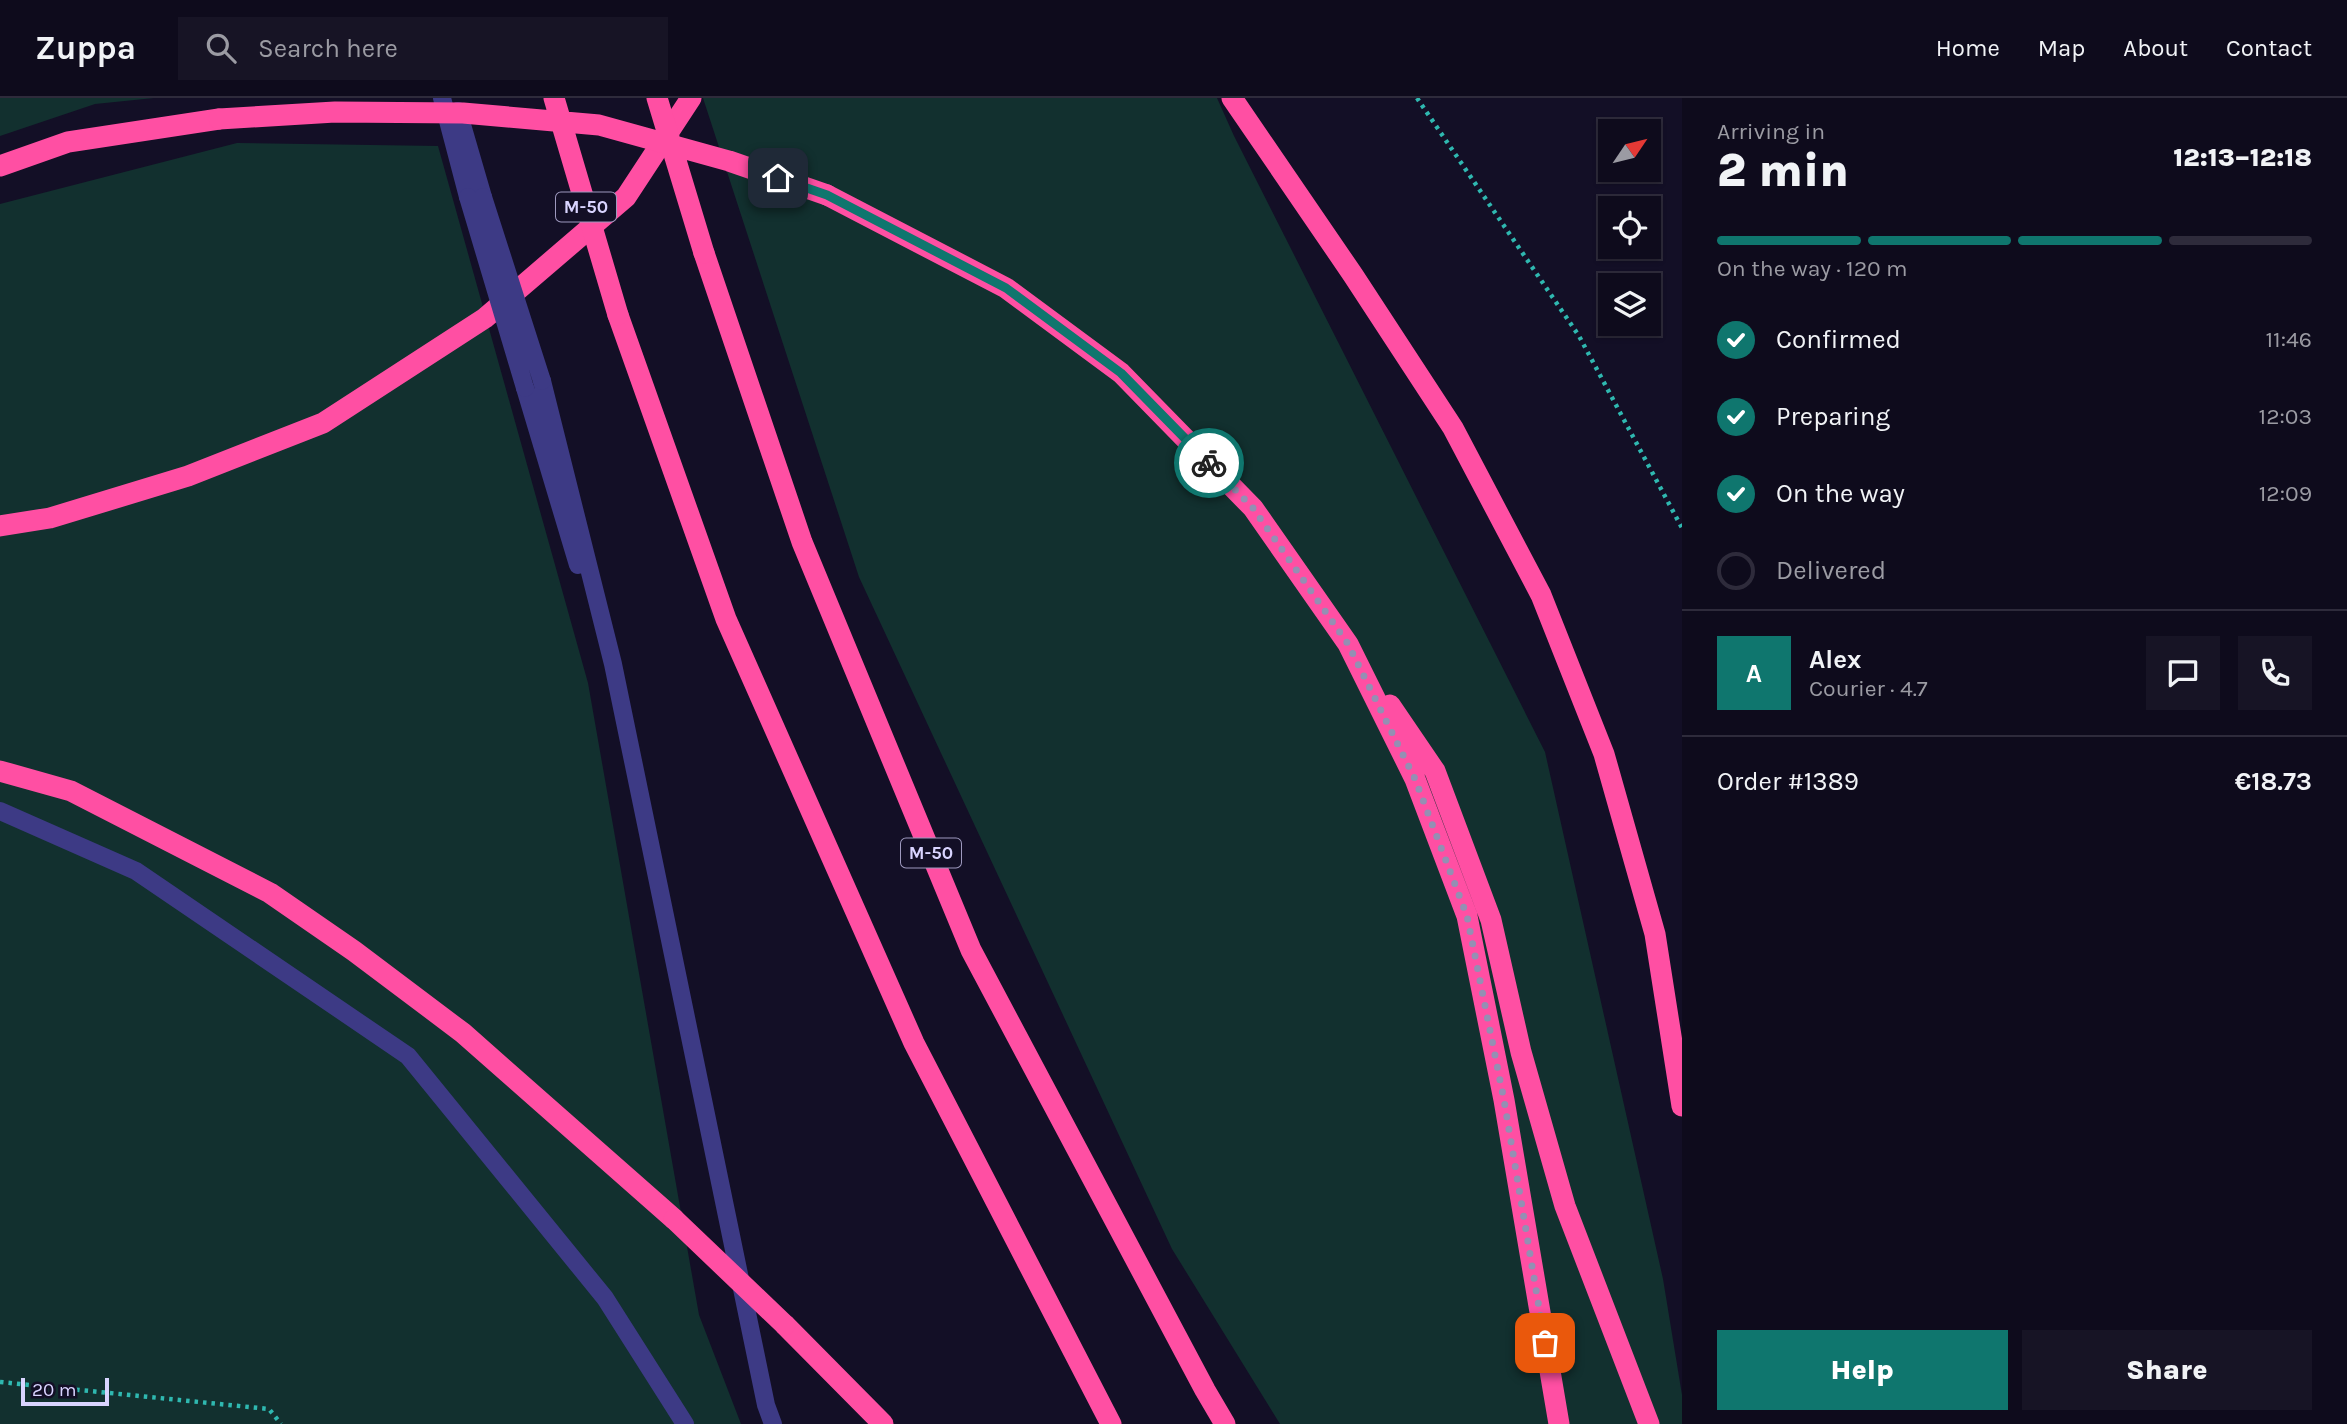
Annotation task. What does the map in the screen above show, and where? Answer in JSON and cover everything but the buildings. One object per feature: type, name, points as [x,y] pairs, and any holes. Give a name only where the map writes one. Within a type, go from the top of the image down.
[{"type":"highway","name":"M-50","points":[[554,98],[618,316],[726,619],[914,1043],[1111,1424]]},
{"type":"highway","name":"M-50","points":[[657,98],[704,253],[802,542],[971,950],[1225,1424]]},
{"type":"highway","points":[[0,526],[50,518],[188,476],[324,423],[485,318],[626,197],[691,98]]},
{"type":"highway","points":[[1232,98],[1453,428],[1541,595],[1604,754],[1651,921],[1682,1106]]},
{"type":"highway","points":[[0,166],[68,142],[219,119],[335,112],[463,113],[600,125],[729,161],[827,195],[1006,288],[1121,373],[1253,508],[1435,771],[1491,920],[1521,1052],[1565,1206],[1649,1424]]},
{"type":"highway","points":[[1348,644],[1415,779],[1467,916],[1504,1100],[1559,1424]]},
{"type":"highway","points":[[0,771],[71,791],[270,894],[354,951],[463,1033],[674,1219],[883,1424]]},
{"type":"lane","points":[[443,98],[542,381],[613,664],[773,1424]]},
{"type":"lane","points":[[454,98],[476,197],[525,388],[572,549],[613,664]]},
{"type":"lane","points":[[0,811],[136,871],[408,1056],[605,1298],[685,1424]]},
{"type":"path","points":[[1417,98],[1579,336],[1682,528]]},
{"type":"path","points":[[0,1382],[269,1409],[281,1424]]},
{"type":"green space","points":[[0,98],[154,98],[95,104],[0,136]]},
{"type":"green space","points":[[703,98],[1217,98],[1545,752],[1663,1279],[1682,1395],[1682,1424],[1280,1424],[1172,1249],[859,577]]},
{"type":"green space","points":[[237,143],[438,146],[588,683],[699,1315],[741,1424],[0,1424],[0,204]]},
{"type":"way so far","points":[[1209,463],[1253,508],[1348,644],[1415,779],[1459,893],[1467,916],[1504,1100],[1545,1343]]},
{"type":"route","points":[[778,178],[827,195],[1006,288],[1121,373],[1209,463]]}]
